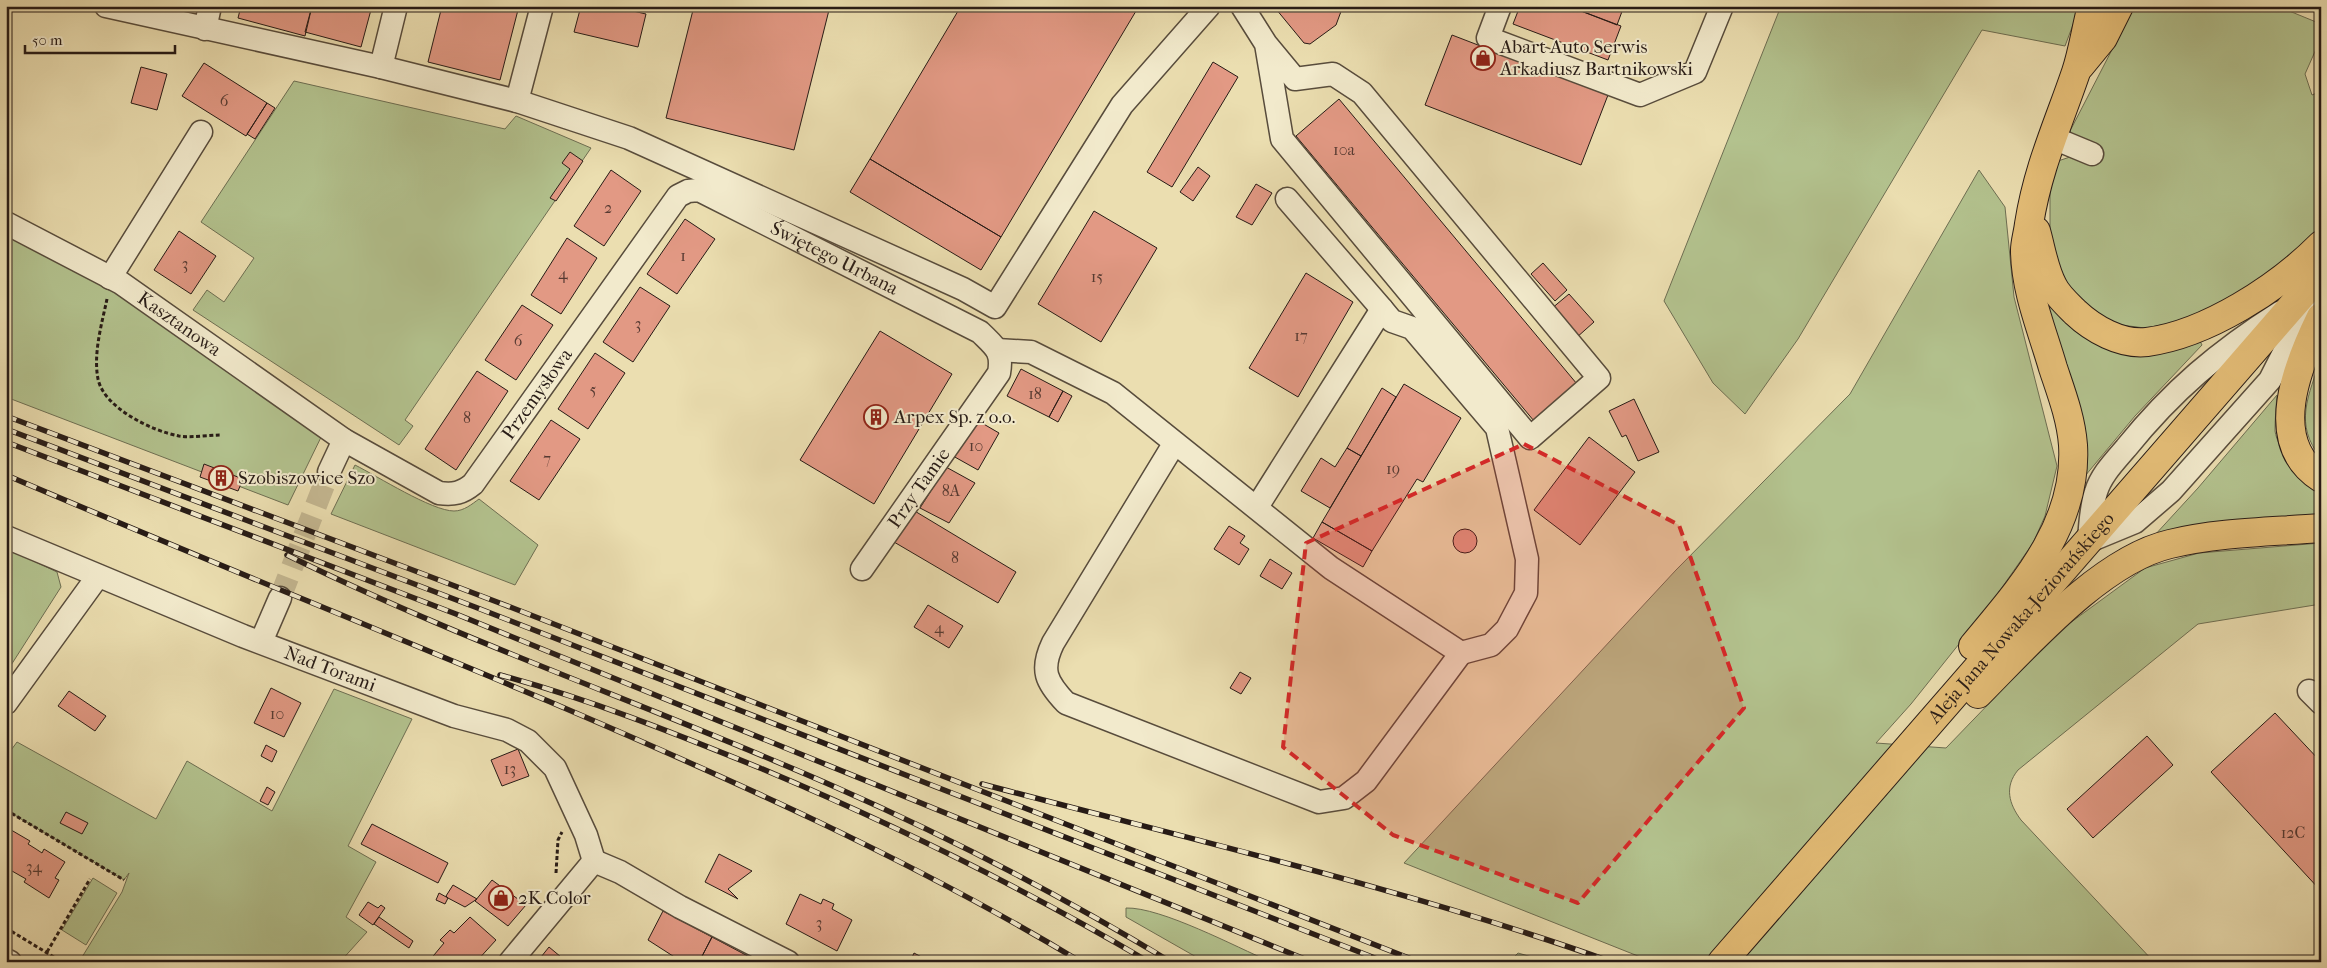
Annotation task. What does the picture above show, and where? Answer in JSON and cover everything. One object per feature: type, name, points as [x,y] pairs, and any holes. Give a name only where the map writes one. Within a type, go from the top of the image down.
[{"type":"main road","points":[[1917,739],[1955,668],[2022,587],[2040,561],[2053,538],[2068,492],[2073,445],[2067,409],[2031,295],[2025,250],[2039,176],[2051,137],[2076,71],[2092,6]]},
{"type":"main road","points":[[2076,71],[2103,38],[2119,6]]},
{"type":"main road","points":[[2031,213],[2053,286],[2072,309],[2091,327],[2115,338],[2145,342],[2211,322],[2258,297],[2300,266],[2321,245]]},
{"type":"main road","name":"Aleja Jana Nowaka-Jeziorańskiego","points":[[1722,962],[2310,286]]},
{"type":"main road","points":[[2321,318],[2296,380],[2289,429],[2301,459],[2321,478]]},
{"type":"main road","points":[[1917,739],[1976,696],[2048,624],[2099,581],[2132,559],[2168,544],[2208,537],[2321,528]]},
{"type":"street","points":[[106,6],[382,67],[517,102],[629,138],[963,289],[995,307],[1122,106],[1209,6]]},
{"type":"street","points":[[205,29],[210,6]]},
{"type":"street","points":[[382,67],[396,6]]},
{"type":"street","points":[[517,102],[542,6]]},
{"type":"street","points":[[1242,6],[1266,44],[1295,78],[1333,74],[1362,93],[1599,378],[1530,438],[1282,139],[1266,44]]},
{"type":"street","points":[[1500,6],[1488,38],[1640,95],[1695,72],[1722,6]]},
{"type":"street","points":[[110,278],[201,132]]},
{"type":"street","points":[[2051,137],[2092,154]]},
{"type":"street","name":"Świętego Urbana","points":[[688,191],[699,190],[980,332],[997,350]]},
{"type":"street","name":"Przemysłowa","points":[[344,440],[439,493],[451,495],[463,492],[473,484],[678,196],[688,191]]},
{"type":"street","points":[[1174,444],[1045,660],[1051,687],[1066,703],[1319,802],[1344,798],[1366,781],[1462,653],[1491,645],[1507,629],[1526,593],[1527,559],[1497,428],[1412,328],[1392,321],[1288,199]]},
{"type":"street","name":"Kasztanowa","points":[[6,223],[110,278],[344,440]]},
{"type":"street","points":[[1257,507],[1382,309]]},
{"type":"street","points":[[997,350],[1031,352],[1113,393],[1174,444],[1257,507],[1331,568],[1462,653]]},
{"type":"street","name":"Przy Tamie","points":[[862,569],[999,373],[1002,359],[997,350]]},
{"type":"street","points":[[329,472],[344,440]]},
{"type":"street","name":"Nad Torami","points":[[6,537],[261,642],[454,716],[507,730],[528,741],[555,768],[586,835],[594,861]]},
{"type":"street","points":[[6,703],[98,576]]},
{"type":"street","points":[[261,642],[280,598]]},
{"type":"street","points":[[510,962],[594,861],[620,872],[680,907],[788,962]]},
{"type":"street","points":[[6,960],[10,962]]},
{"type":"path","points":[[110,278],[97,357],[98,379],[105,396],[141,424],[179,436],[221,435]]},
{"type":"path","points":[[6,810],[124,880]]},
{"type":"path","points":[[47,952],[90,879]]},
{"type":"path","points":[[6,928],[62,962]]},
{"type":"highlighted area","points":[[1524,444],[1679,525],[1744,708],[1578,903],[1393,835],[1283,747],[1306,543]]},
{"type":"green space","points":[[1781,6],[2080,6],[2065,46],[1982,30],[1798,339],[1745,414],[1713,383],[1664,301]]},
{"type":"green space","points":[[2137,6],[2277,6],[2321,24],[2321,38],[2305,74],[2312,95],[2321,91],[2321,230],[2255,286],[2178,322],[2145,328],[2121,325],[2096,313],[2075,298],[2062,280],[2050,244],[2050,177],[2058,161],[2070,157],[2093,165],[2070,131],[2132,11]]},
{"type":"green space","points":[[294,81],[505,129],[516,116],[591,148],[405,420],[413,426],[399,445],[193,310],[207,290],[224,302],[254,258],[201,222]]},
{"type":"green space","points":[[1979,170],[2005,207],[2014,297],[2057,466],[2045,516],[2033,543],[1987,609],[1911,704],[1876,743],[1946,748],[2059,631],[2145,568],[2199,553],[2321,543],[2321,604],[2198,624],[2018,770],[2011,783],[2011,802],[2021,820],[2154,962],[1653,962],[1404,863],[1676,570],[1850,394]]},
{"type":"green space","points":[[6,223],[326,427],[288,505],[6,397]]},
{"type":"green space","points":[[2049,302],[2073,329],[2103,346],[2200,341],[2202,345],[2135,416],[2085,476],[2043,304]]},
{"type":"green space","points":[[2321,358],[2321,458],[2312,445],[2308,433],[2306,409]]},
{"type":"green space","points":[[2277,395],[2275,431],[2277,438],[2292,466],[2307,482],[2321,492],[2321,517],[2154,536],[2198,488]]},
{"type":"green space","points":[[355,465],[404,492],[444,509],[461,510],[479,499],[538,545],[515,585],[331,514]]},
{"type":"green space","points":[[6,548],[57,572],[61,587],[6,673]]},
{"type":"green space","points":[[334,689],[412,719],[348,846],[376,862],[346,917],[367,932],[340,962],[79,962],[122,892],[129,873],[124,880],[6,810],[6,757],[17,742],[156,819],[187,761],[272,811]]},
{"type":"green space","points":[[93,878],[117,893],[86,945],[62,930]]},
{"type":"green space","points":[[1126,908],[1141,909],[1178,921],[1271,962],[1205,962],[1126,917]]},
{"type":"green space","points":[[1518,953],[1549,962],[1509,962]]},
{"type":"building","points":[[241,6],[312,6],[305,36],[238,18]]},
{"type":"building","points":[[312,6],[372,6],[361,47],[305,32]]},
{"type":"building","points":[[442,6],[519,6],[500,80],[428,62]]},
{"type":"building","points":[[581,6],[611,6],[646,14],[638,47],[574,32]]},
{"type":"building","points":[[694,6],[830,6],[794,150],[666,118]]},
{"type":"building","points":[[961,6],[1139,6],[1001,237],[870,159]]},
{"type":"building","points":[[1277,6],[1343,6],[1336,25],[1310,44],[1304,43],[1276,9]]},
{"type":"building","points":[[1520,6],[1568,6],[1621,26],[1608,60],[1513,24]]},
{"type":"building","points":[[1568,6],[1624,6],[1617,25]]},
{"type":"building","points":[[1452,35],[1608,95],[1581,165],[1425,105]]},
{"type":"building","points":[[1213,62],[1238,77],[1172,187],[1147,172]]},
{"type":"building","points":[[204,63],[267,103],[246,136],[182,96]]},
{"type":"building","points":[[141,67],[167,74],[157,110],[131,103]]},
{"type":"building","points":[[1339,99],[1577,384],[1534,421],[1296,136]]},
{"type":"building","points":[[267,103],[275,108],[255,139],[247,134]]},
{"type":"building","points":[[570,152],[583,161],[556,201],[550,198],[570,169],[562,163]]},
{"type":"building","points":[[870,159],[1001,237],[981,270],[850,192]]},
{"type":"building","points":[[1198,167],[1210,176],[1193,201],[1180,192]]},
{"type":"building","points":[[611,170],[641,191],[604,246],[574,226]]},
{"type":"building","points":[[1256,184],[1272,193],[1252,225],[1236,217]]},
{"type":"building","points":[[1094,211],[1157,248],[1101,342],[1038,304]]},
{"type":"building","points":[[685,219],[715,239],[677,294],[647,274]]},
{"type":"building","points":[[179,231],[216,256],[191,294],[154,270]]},
{"type":"building","points":[[567,238],[597,258],[561,314],[531,295]]},
{"type":"building","points":[[1543,263],[1567,290],[1555,301],[1531,274]]},
{"type":"building","points":[[1306,273],[1353,302],[1298,397],[1249,368]]},
{"type":"building","points":[[640,287],[670,306],[633,362],[603,342]]},
{"type":"building","points":[[1569,294],[1594,322],[1576,338],[1551,309]]},
{"type":"building","points":[[522,305],[553,325],[516,380],[485,360]]},
{"type":"building","name":"Arpex Sp. z o.o.","points":[[880,331],[952,374],[874,504],[800,460]]},
{"type":"building","points":[[595,353],[625,373],[588,429],[558,409]]},
{"type":"building","points":[[1021,369],[1063,391],[1049,417],[1007,396]]},
{"type":"building","points":[[477,371],[508,391],[456,470],[425,449]]},
{"type":"building","points":[[1404,384],[1461,418],[1423,482],[1417,479],[1372,551],[1322,522]]},
{"type":"building","points":[[1382,388],[1396,397],[1361,456],[1347,448]]},
{"type":"building","points":[[1063,391],[1072,396],[1058,422],[1049,417]]},
{"type":"building","points":[[1634,399],[1659,452],[1638,461],[1626,435],[1622,437],[1609,411]]},
{"type":"building","points":[[975,419],[999,433],[978,470],[953,456]]},
{"type":"building","points":[[551,420],[580,439],[539,500],[510,481]]},
{"type":"building","points":[[1589,437],[1635,472],[1580,545],[1534,510]]},
{"type":"building","points":[[1347,448],[1361,456],[1330,508],[1301,491],[1321,458],[1335,467]]},
{"type":"building","name":"Szobiszowice Szo","points":[[204,464],[243,479],[238,491],[200,477]]},
{"type":"building","points":[[946,467],[975,483],[949,523],[920,508]]},
{"type":"building","points":[[913,510],[1016,572],[998,603],[894,542]]},
{"type":"building","points":[[1322,522],[1372,551],[1363,567],[1313,538]]},
{"type":"building","points":[[1229,526],[1245,536],[1240,543],[1249,549],[1239,565],[1214,549]]},
{"type":"building","points":[[1465,529],[1470,530],[1476,536],[1476,546],[1470,552],[1465,553],[1460,552],[1454,546],[1453,541],[1454,536],[1460,530]]},
{"type":"building","points":[[1270,559],[1292,573],[1282,589],[1260,576]]},
{"type":"building","points":[[928,605],[963,626],[949,648],[914,627]]},
{"type":"building","points":[[1240,672],[1251,678],[1241,694],[1230,688]]},
{"type":"building","points":[[271,688],[301,703],[284,737],[254,723]]},
{"type":"building","points":[[69,691],[106,716],[95,731],[58,706]]},
{"type":"building","points":[[2275,713],[2321,762],[2321,891],[2211,772]]},
{"type":"building","points":[[2147,736],[2173,765],[2093,838],[2067,809]]},
{"type":"building","points":[[266,745],[277,751],[272,762],[261,756]]},
{"type":"building","points":[[518,749],[529,776],[502,786],[491,760]]},
{"type":"building","points":[[267,787],[275,792],[268,805],[260,801]]},
{"type":"building","points":[[66,812],[88,823],[82,834],[60,823]]},
{"type":"building","points":[[372,824],[448,863],[438,883],[361,844]]},
{"type":"building","points":[[6,827],[30,841],[28,844],[42,853],[44,849],[65,862],[55,878],[59,880],[49,898],[24,882],[26,879],[12,871],[10,874],[6,872]]},
{"type":"building","points":[[719,854],[752,871],[728,889],[738,899],[705,882]]},
{"type":"building","points":[[492,880],[526,905],[508,926],[475,901]]},
{"type":"building","points":[[453,885],[477,899],[465,907],[448,898],[446,896]]},
{"type":"building","points":[[439,893],[448,898],[445,904],[436,900]]},
{"type":"building","points":[[800,894],[821,904],[823,899],[834,904],[832,909],[852,920],[837,951],[786,924]]},
{"type":"building","points":[[368,902],[378,908],[381,905],[385,908],[373,925],[359,915]]},
{"type":"building","points":[[663,911],[712,937],[699,962],[686,962],[676,958],[648,940]]},
{"type":"building","points":[[379,917],[413,941],[409,948],[374,924]]},
{"type":"building","points":[[470,917],[496,940],[476,962],[430,962],[444,943],[440,940],[450,930],[454,933]]},
{"type":"building","points":[[712,937],[759,962],[699,962]]},
{"type":"building","points":[[549,947],[567,962],[537,962]]},
{"type":"building","points":[[914,953],[931,962],[910,962]]},
{"type":"tunnel","points":[[280,598],[329,472]]},
{"type":"railway","points":[[6,416],[505,605],[1419,962]]},
{"type":"railway","points":[[6,429],[475,607],[1385,962]]},
{"type":"railway","points":[[6,442],[456,614],[1312,962]]},
{"type":"railway","points":[[6,475],[548,701],[684,760],[886,855],[1017,924],[1081,962]]},
{"type":"railway","points":[[287,555],[422,617],[696,728],[876,805],[1005,868],[1171,962]]},
{"type":"railway","points":[[500,675],[533,684],[631,717],[810,789],[958,858],[1054,908],[1149,962]]},
{"type":"railway","points":[[982,784],[1378,888],[1457,911],[1612,962]]},
{"type":"place","name":"Abart Auto Serwis Arkadiusz Bartnikowski","points":[[1483,58]]},
{"type":"place","name":"Arpex Sp. z o.o.","points":[[876,417]]},
{"type":"place","name":"Szobiszowice Szo","points":[[221,478]]},
{"type":"place","name":"2K Color","points":[[501,898]]}]
